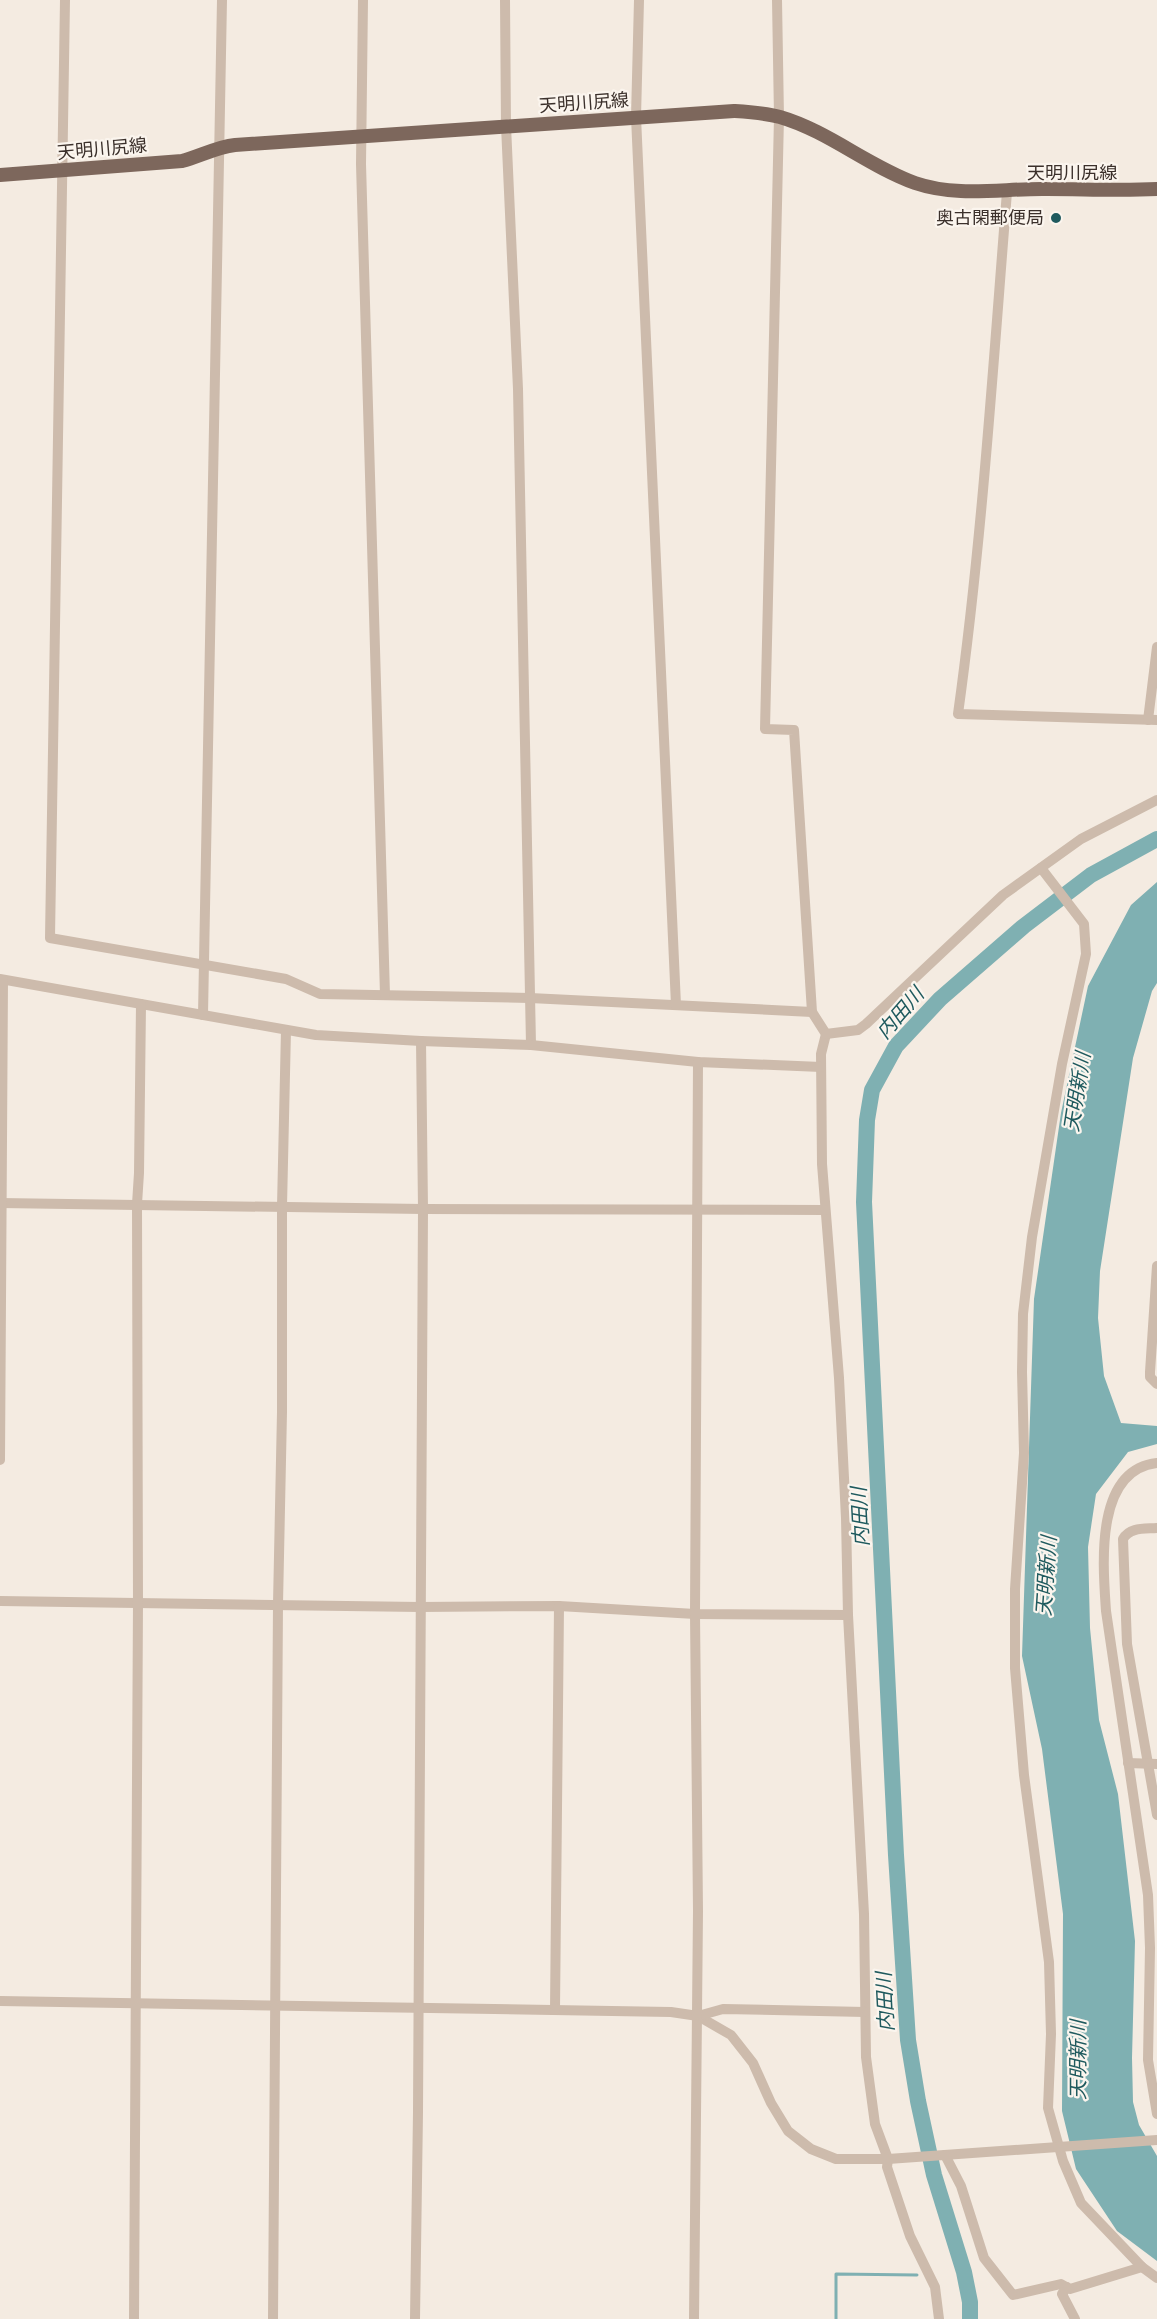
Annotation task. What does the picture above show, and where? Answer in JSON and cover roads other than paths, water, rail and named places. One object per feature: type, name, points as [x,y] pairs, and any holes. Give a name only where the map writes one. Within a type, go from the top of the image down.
[{"type":"main road","name":"天明川尻線","points":[[0,175],[182,161],[204,155],[221,146],[734,111],[779,117],[805,127],[885,170],[917,183],[949,190],[975,193],[1046,189],[1114,191],[1157,189]]},
{"type":"street","points":[[65,0],[50,938],[286,979],[320,994],[530,998],[812,1012]]},
{"type":"street","points":[[203,1015],[222,0]]},
{"type":"street","points":[[363,0],[361,136],[385,995]]},
{"type":"street","points":[[505,0],[506,126],[518,389],[531,1045]]},
{"type":"street","points":[[639,0],[636,117],[676,1005]]},
{"type":"street","points":[[777,0],[779,117],[765,729],[794,730],[812,1012],[826,1034],[821,1054],[822,1164],[840,1378],[848,1615],[864,1914],[866,2057],[875,2124],[888,2159],[887,2167],[910,2236],[935,2287],[939,2317]]},
{"type":"street","points":[[1007,192],[970,633],[958,714],[1153,720],[1157,647]]},
{"type":"street","points":[[826,1034],[858,1030],[985,910],[1100,828],[1157,800]]},
{"type":"street","points":[[1041,868],[1084,924],[1086,954],[1062,1064],[1032,1237],[1023,1314],[1024,1453],[1015,1589],[1016,1668],[1024,1775],[1049,1962],[1051,2034],[1048,2108],[1059,2147],[1081,2203],[1142,2268],[1157,2278]]},
{"type":"street","points":[[0,1460],[1,979],[316,1035],[531,1045],[698,1062],[821,1067]]},
{"type":"street","points":[[134,2319],[138,1602],[136,1204],[139,1173],[141,1004]]},
{"type":"street","points":[[273,2319],[282,1206],[286,1030]]},
{"type":"street","points":[[415,2319],[423,1209],[421,1041]]},
{"type":"street","points":[[694,2319],[698,2016],[695,1614],[698,1062]]},
{"type":"street","points":[[1,1203],[423,1209],[825,1210]]},
{"type":"street","points":[[1157,1266],[1150,1377],[1157,1384]]},
{"type":"street","points":[[1157,1463],[1147,1464],[1130,1474],[1116,1492],[1109,1511],[1103,1564],[1106,1611],[1148,1895],[1152,2004],[1148,2060],[1157,2114]]},
{"type":"street","points":[[1157,1528],[1134,1529],[1123,1539],[1127,1644],[1153,1764],[1157,1815]]},
{"type":"street","points":[[0,1601],[420,1607],[559,1606],[695,1614],[848,1615]]},
{"type":"street","points":[[555,2010],[559,1606]]},
{"type":"street","points":[[1128,1763],[1153,1764]]},
{"type":"street","points":[[0,2001],[640,2010],[698,2016],[723,2009],[865,2012]]},
{"type":"street","points":[[698,2016],[731,2035],[740,2043],[753,2063],[780,2120],[800,2142],[836,2159],[888,2159],[1157,2140]]},
{"type":"street","points":[[945,2155],[961,2186],[984,2258],[1013,2295],[1060,2284],[1070,2289],[1142,2268]]},
{"type":"street","points":[[1067,2287],[1062,2294],[1075,2319]]},
{"type":"water","name":"天明新川","points":[[1157,882],[1157,983],[1152,991],[1133,1058],[1100,1271],[1098,1318],[1104,1376],[1121,1423],[1157,1426],[1157,1444],[1128,1452],[1096,1494],[1088,1547],[1090,1628],[1099,1720],[1118,1794],[1135,1941],[1133,2102],[1139,2125],[1157,2156],[1157,2261],[1117,2231],[1076,2169],[1062,2111],[1063,1914],[1042,1749],[1022,1656],[1034,1299],[1061,1113],[1088,986],[1131,905]]},
{"type":"waterway","name":"内田川","points":[[970,2319],[970,2302],[964,2272],[934,2175],[908,2040],[896,1855],[864,1202],[867,1120],[872,1090],[896,1046],[940,999],[1024,926],[1091,875],[1157,839]]},
{"type":"waterway","points":[[836,2319],[836,2274],[917,2275]]},
{"type":"place","name":"奥古閑郵便局","points":[[1056,218]]}]
